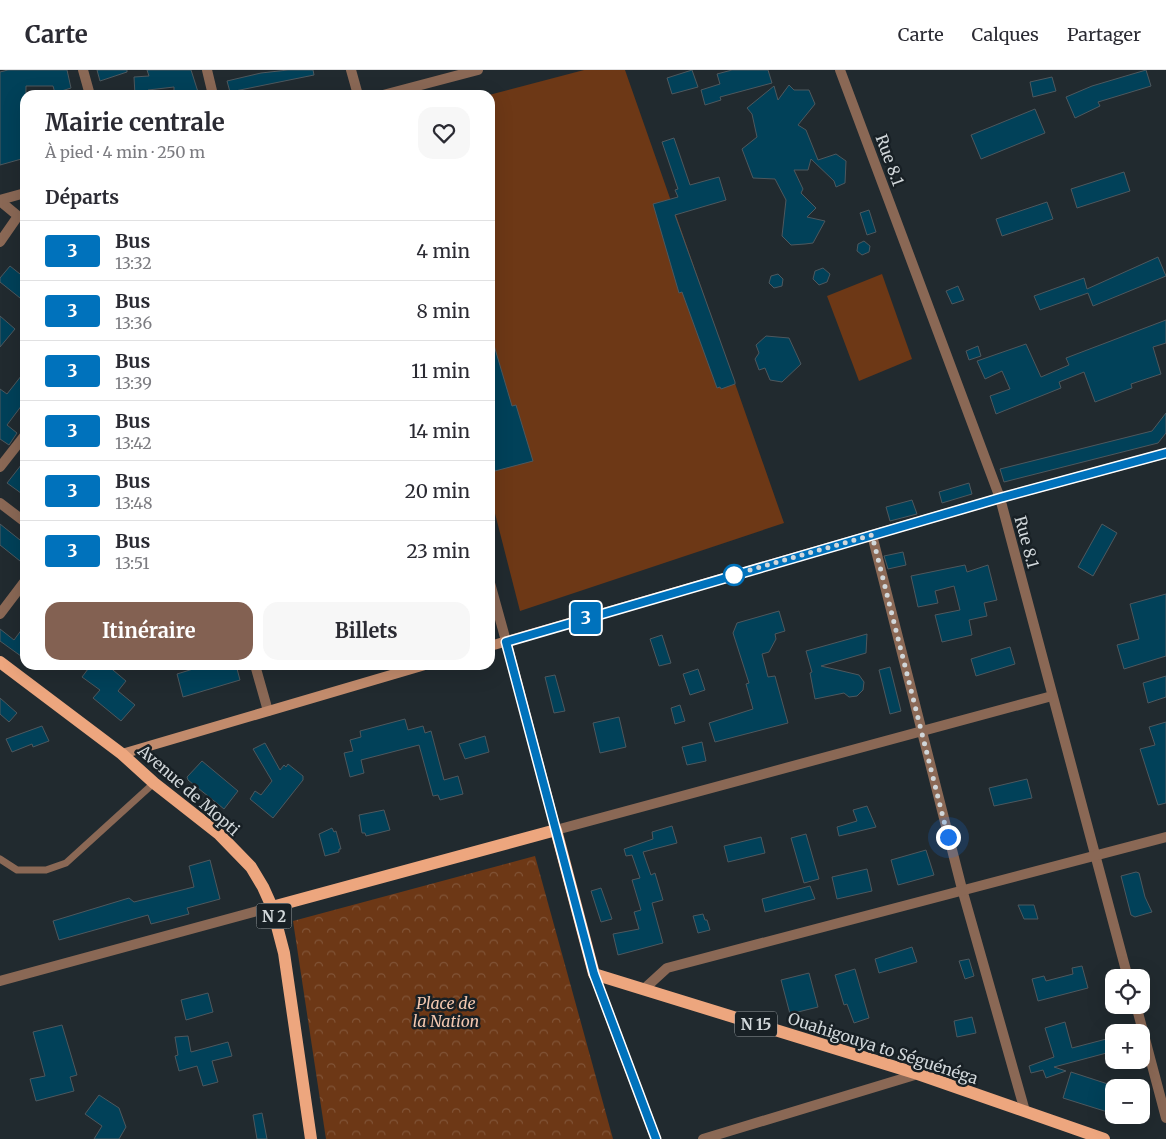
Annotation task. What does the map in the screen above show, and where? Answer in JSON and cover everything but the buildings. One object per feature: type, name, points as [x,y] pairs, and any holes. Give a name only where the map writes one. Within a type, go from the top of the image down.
[{"type":"main road","points":[[495,645],[1000,498],[1166,453]]},
{"type":"main road","points":[[506,642],[594,974],[656,1139]]},
{"type":"main road","name":"Avenue de Mopti","points":[[0,662],[122,754],[154,783],[220,834],[251,868],[263,886],[272,907],[284,953],[311,1139]]},
{"type":"main road","points":[[122,754],[408,670]]},
{"type":"main road","points":[[272,907],[556,830]]},
{"type":"main road","name":"Ouahigouya to Séguénéga","points":[[594,974],[918,1074],[1104,1139]]},
{"type":"street","points":[[84,70],[89,90]]},
{"type":"street","points":[[207,70],[212,90]]},
{"type":"street","points":[[351,70],[357,90]]},
{"type":"street","points":[[401,90],[478,70]]},
{"type":"street","name":"Rue 8.1","points":[[840,70],[1000,498],[1126,969]]},
{"type":"street","points":[[0,201],[20,194]]},
{"type":"street","points":[[0,201],[18,216],[0,242]]},
{"type":"street","points":[[0,467],[20,441]]},
{"type":"street","points":[[0,503],[20,518]]},
{"type":"street","points":[[872,535],[962,889],[1025,1111]]},
{"type":"street","points":[[0,614],[20,588]]},
{"type":"street","points":[[495,601],[506,642]]},
{"type":"street","points":[[256,670],[268,710]]},
{"type":"street","points":[[556,830],[1052,696]]},
{"type":"street","points":[[644,989],[667,968],[1095,854],[1166,837]]},
{"type":"street","points":[[0,981],[272,907]]},
{"type":"street","points":[[1138,1014],[1166,1118]]},
{"type":"street","points":[[703,1139],[918,1074]]},
{"type":"lane","points":[[0,860],[17,870],[46,870],[66,863],[154,783]]},
{"type":"green space","points":[[584,70],[625,70],[784,523],[520,611],[495,514],[495,93]]},
{"type":"green space","points":[[882,274],[912,359],[859,381],[827,296]]},
{"type":"green space","name":"Place de la Nation","points":[[535,856],[613,1139],[326,1139],[293,921]]},
{"type":"bus line","name":"3","points":[[656,1139],[594,974],[506,642],[1000,498],[1166,453]]},
{"type":"route","points":[[734,575],[729,576],[872,535],[948,837]]}]
